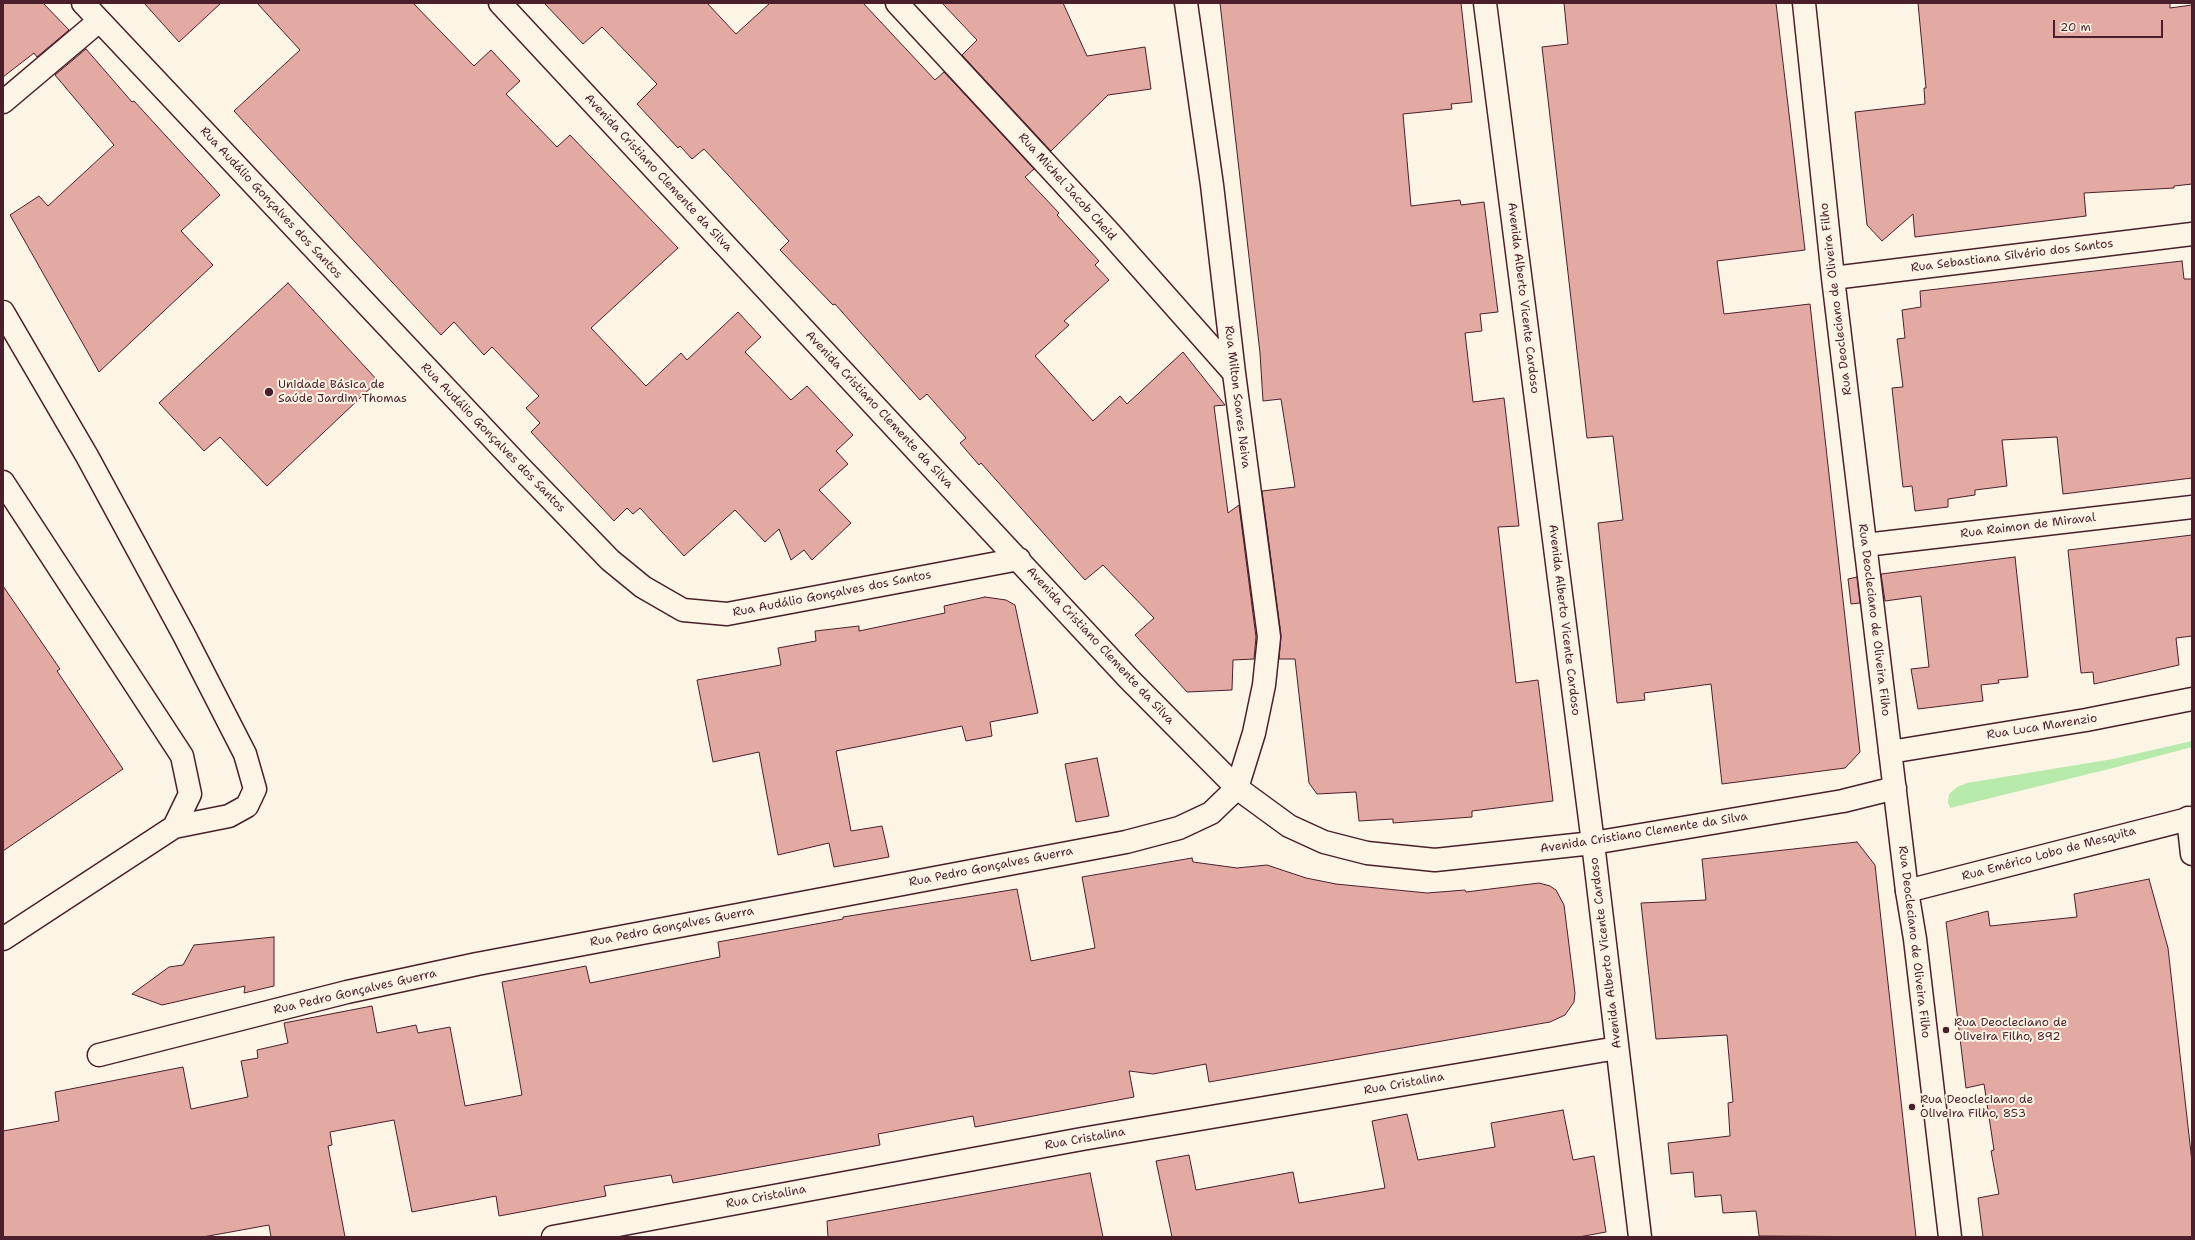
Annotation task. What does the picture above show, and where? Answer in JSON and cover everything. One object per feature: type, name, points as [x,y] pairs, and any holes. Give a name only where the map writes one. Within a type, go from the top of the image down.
[{"type":"street","name":"Rua Audálio Gonçalves dos Santos","points":[[83,3],[520,467],[610,560],[643,587],[683,610],[727,614],[1018,559]]},
{"type":"street","name":"Avenida Cristiano Clemente da Silva","points":[[500,3],[1128,678],[1236,788],[1289,826],[1324,842],[1367,853],[1435,860],[1593,843],[1843,801],[1895,788]]},
{"type":"street","name":"Rua Michel Jacob Cheid","points":[[898,3],[1109,232],[1234,373]]},
{"type":"street","name":"Rua Milton Soares Neiva","points":[[1186,3],[1212,185],[1234,373],[1269,637],[1264,685],[1254,733],[1236,788]]},
{"type":"street","name":"Avenida Alberto Vicente Cardoso","points":[[1485,3],[1593,843],[1640,1237]]},
{"type":"street","name":"Rua Deocleciano de Oliveira Filho","points":[[1804,3],[1832,278],[1907,891],[1915,939],[1950,1237]]},
{"type":"street","points":[[3,102],[99,21]]},
{"type":"street","name":"Rua Sebastiana Silvério dos Santos","points":[[1832,278],[2192,234]]},
{"type":"street","points":[[3,312],[87,456],[184,635],[245,754],[255,789],[247,806],[229,816],[174,828],[3,939]]},
{"type":"street","points":[[3,482],[182,756],[190,794],[174,828]]},
{"type":"street","name":"Rua Raimon de Miraval","points":[[1865,545],[2192,507]]},
{"type":"street","name":"Rua Luca Marenzio","points":[[1890,752],[2086,720],[2192,699]]},
{"type":"street","name":"Rua Pedro Gonçalves Guerra","points":[[99,1055],[347,992],[477,964],[1126,842],[1180,828],[1211,813],[1236,788]]},
{"type":"street","points":[[2190,818],[2192,854]]},
{"type":"street","name":"Rua Emérico Lobo de Mesquita","points":[[1907,891],[2190,818]]},
{"type":"street","name":"Rua Cristalina","points":[[553,1237],[1082,1139],[1617,1048]]},
{"type":"green space","points":[[2192,741],[2192,747],[2113,768],[1950,808],[1948,803],[1949,794],[1957,787],[1967,783],[2113,759]]},
{"type":"building","points":[[3,3],[43,3],[69,30],[37,57],[34,53],[3,77]]},
{"type":"building","points":[[144,3],[221,3],[179,42]]},
{"type":"building","points":[[257,3],[413,3],[474,66],[491,50],[520,81],[506,94],[557,147],[570,135],[678,248],[591,328],[646,386],[681,353],[687,360],[738,312],[761,337],[745,352],[791,400],[807,386],[853,435],[836,451],[848,464],[819,490],[851,523],[812,560],[804,550],[791,560],[779,529],[765,542],[735,510],[684,556],[640,508],[633,514],[627,508],[614,521],[531,432],[540,423],[526,408],[539,396],[492,347],[484,355],[454,322],[441,335],[234,111],[300,50]]},
{"type":"building","points":[[544,3],[707,3],[736,34],[770,3],[863,3],[935,80],[944,72],[1034,169],[1025,177],[1059,213],[1057,215],[1099,261],[1095,265],[1109,280],[1064,321],[1069,325],[1035,356],[1093,421],[1120,396],[1127,404],[1183,352],[1225,405],[1214,406],[1228,513],[1239,505],[1256,637],[1254,659],[1233,660],[1232,690],[1187,692],[1135,635],[1154,618],[1103,565],[1085,580],[981,463],[979,465],[960,443],[966,438],[927,394],[920,400],[835,304],[833,305],[780,250],[789,241],[704,149],[692,159],[680,146],[678,148],[637,104],[657,84],[602,27],[583,44]]},
{"type":"building","points":[[942,3],[1063,3],[1087,56],[1145,47],[1151,89],[1108,95],[1051,151],[962,55],[977,40]]},
{"type":"building","points":[[1220,3],[1461,3],[1472,102],[1451,104],[1452,109],[1403,114],[1411,206],[1460,200],[1461,205],[1484,202],[1498,312],[1480,314],[1482,331],[1465,333],[1473,402],[1504,398],[1519,526],[1498,527],[1516,683],[1538,680],[1553,801],[1472,811],[1472,817],[1393,823],[1393,819],[1359,821],[1356,792],[1317,794],[1309,783],[1295,659],[1279,659],[1281,635],[1262,491],[1295,487],[1281,399],[1263,401],[1260,353]]},
{"type":"building","points":[[1564,3],[1776,3],[1805,250],[1717,261],[1724,314],[1810,304],[1860,752],[1845,768],[1722,784],[1711,684],[1644,693],[1645,700],[1617,703],[1598,523],[1623,520],[1613,436],[1587,438],[1542,47],[1568,44]]},
{"type":"building","points":[[1918,3],[2170,3],[2170,8],[2192,5],[2192,184],[2174,186],[2174,188],[2084,193],[2086,216],[1915,237],[1913,214],[1882,241],[1867,225],[1855,112],[1925,104],[1924,88],[1926,88]]},
{"type":"building","points":[[86,49],[132,102],[134,101],[220,195],[181,231],[213,265],[99,372],[10,215],[39,196],[48,206],[114,145],[55,75]]},
{"type":"building","points":[[2182,261],[2184,279],[2192,279],[2192,478],[2063,494],[2057,437],[2002,440],[2007,486],[1975,490],[1975,495],[1948,499],[1948,507],[1915,511],[1912,486],[1903,487],[1892,388],[1903,387],[1897,339],[1905,338],[1902,310],[1921,307],[1920,291]]},
{"type":"building","name":"Unidade Básica de Saúde Jardim Thomas","points":[[288,283],[378,381],[267,486],[220,437],[204,451],[159,403]]},
{"type":"building","points":[[2192,535],[2192,636],[2176,638],[2179,665],[2094,684],[2093,672],[2081,673],[2068,550]]},
{"type":"building","points":[[2015,557],[2028,677],[1998,680],[1999,683],[1981,685],[1983,701],[1918,709],[1911,669],[1929,667],[1921,596],[1885,601],[1881,574]]},
{"type":"building","points":[[1857,577],[1860,603],[1851,604],[1848,579]]},
{"type":"building","points":[[3,586],[60,669],[57,671],[123,769],[3,851]]},
{"type":"building","points":[[985,597],[1006,600],[1015,605],[1038,713],[990,722],[992,736],[966,741],[962,726],[836,751],[851,831],[882,826],[889,857],[834,867],[829,843],[778,855],[759,752],[713,762],[697,680],[781,665],[778,648],[816,641],[815,631],[859,626],[859,631],[945,613],[944,606]]},
{"type":"building","points":[[1097,758],[1109,816],[1076,822],[1065,764]]},
{"type":"building","points":[[1857,842],[1875,865],[1916,1237],[1759,1236],[1756,1211],[1723,1213],[1721,1195],[1695,1197],[1693,1172],[1671,1174],[1668,1143],[1730,1136],[1728,1103],[1733,1102],[1727,1035],[1656,1039],[1641,903],[1706,900],[1702,859]]},
{"type":"building","points":[[1192,858],[1193,862],[1237,868],[1267,865],[1306,878],[1336,884],[1427,893],[1465,890],[1466,892],[1539,883],[1550,886],[1556,890],[1564,905],[1575,993],[1574,1002],[1565,1015],[1550,1022],[1209,1082],[1206,1064],[1153,1074],[1129,1071],[1134,1097],[975,1127],[973,1116],[878,1134],[880,1145],[673,1183],[671,1175],[604,1186],[606,1196],[499,1216],[496,1196],[412,1212],[394,1120],[330,1132],[332,1145],[328,1146],[345,1237],[271,1237],[269,1225],[203,1237],[3,1237],[3,1131],[59,1121],[55,1092],[183,1067],[191,1109],[248,1097],[241,1061],[258,1058],[257,1050],[288,1043],[284,1023],[372,1006],[377,1033],[416,1025],[418,1033],[450,1027],[465,1106],[522,1095],[502,982],[586,966],[590,983],[720,957],[718,942],[843,919],[843,917],[1017,889],[1031,961],[1095,948],[1082,877]]},
{"type":"building","points":[[2149,879],[2168,948],[2192,1162],[2192,1237],[1983,1237],[1978,1198],[1999,1194],[1991,1151],[1994,1150],[1984,1084],[1966,1088],[1946,922],[1988,911],[1990,926],[2077,917],[2074,894]]},
{"type":"building","points":[[274,937],[274,986],[244,993],[245,986],[162,1005],[132,994],[169,967],[183,965],[194,945]]},
{"type":"building","points":[[1563,1110],[1573,1160],[1594,1156],[1606,1232],[1579,1237],[1172,1237],[1156,1161],[1189,1155],[1196,1190],[1293,1172],[1299,1203],[1385,1188],[1372,1121],[1407,1114],[1418,1160],[1495,1147],[1491,1123]]},
{"type":"building","points":[[1090,1173],[1103,1237],[828,1237],[827,1221]]},
{"type":"place","name":"Unidade Básica de Saúde Jardim Thomas","points":[[269,392]]},
{"type":"place","name":"Rua Deocleciano de Oliveira Filho, 892","points":[[1946,1030]]},
{"type":"place","name":"Rua Deocleciano de Oliveira Filho, 853","points":[[1912,1107]]}]
